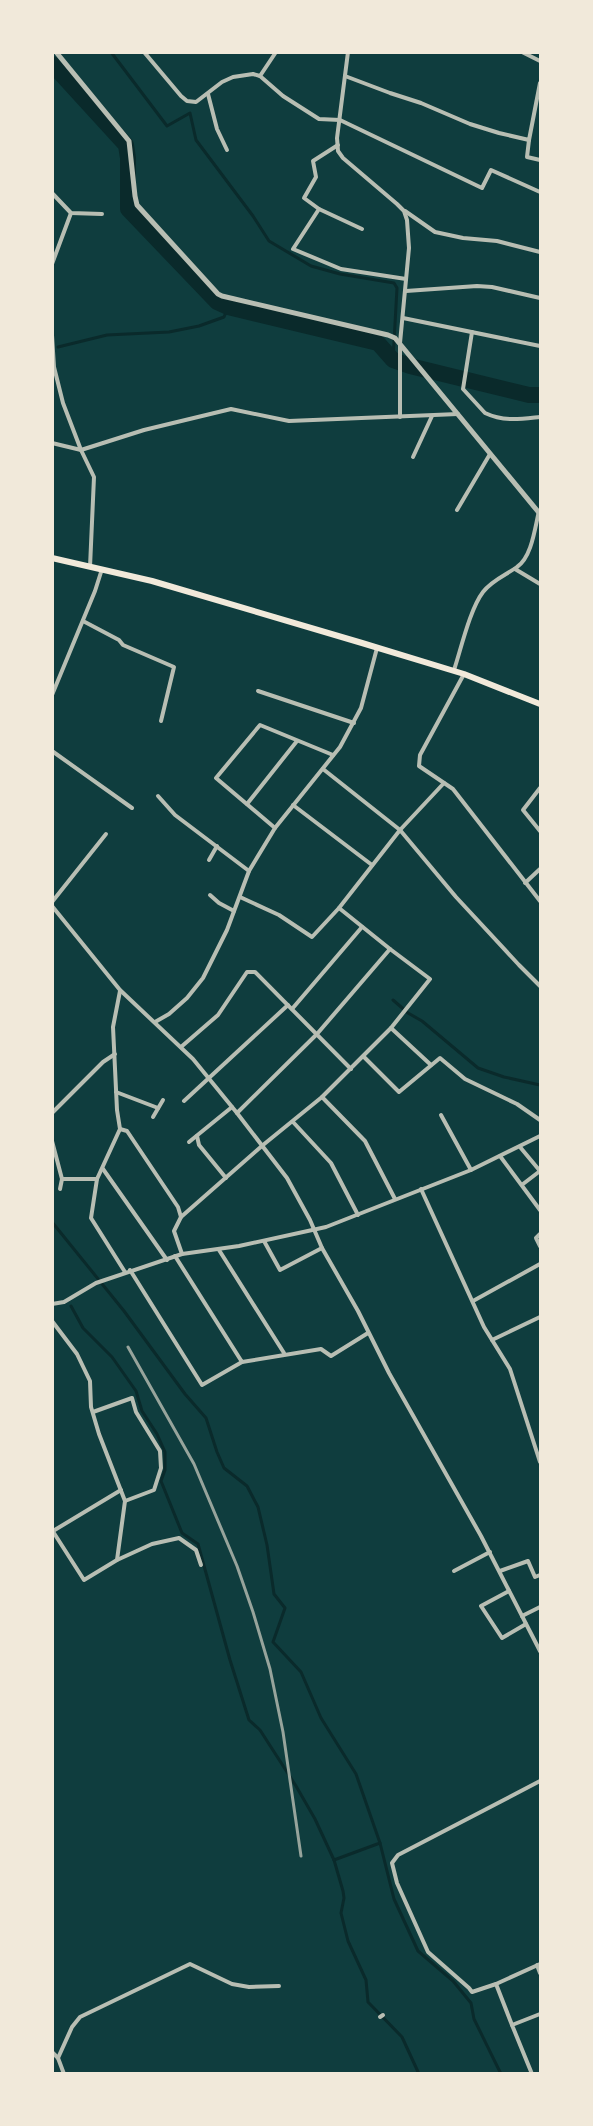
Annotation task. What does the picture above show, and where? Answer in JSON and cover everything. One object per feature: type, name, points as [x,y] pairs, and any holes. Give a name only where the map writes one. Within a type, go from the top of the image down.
[{"type":"main road","points":[[52,558],[152,581],[454,671],[540,704]]},
{"type":"street","points":[[56,52],[129,141],[137,206],[218,294],[388,335],[400,343],[490,454],[539,510],[526,555],[520,566],[494,581],[482,593],[454,671]]},
{"type":"street","points":[[144,52],[187,101],[196,102],[222,82],[233,77],[253,74],[260,76],[284,96],[320,119],[340,120],[482,188],[491,170],[540,192]]},
{"type":"street","points":[[260,76],[276,52]]},
{"type":"street","points":[[348,52],[338,145],[338,150],[347,163],[404,211],[435,232],[463,238],[497,241],[540,252]]},
{"type":"street","points":[[522,52],[540,62]]},
{"type":"street","points":[[345,76],[421,103],[470,124],[529,140]]},
{"type":"street","points":[[540,83],[527,157],[540,160]]},
{"type":"street","points":[[208,94],[217,129],[227,150]]},
{"type":"street","points":[[338,145],[313,161],[316,177],[304,198],[319,209],[362,229]]},
{"type":"street","points":[[52,193],[72,213],[102,214]]},
{"type":"street","points":[[319,209],[293,249],[340,269],[406,279]]},
{"type":"street","points":[[400,417],[400,343],[409,248],[409,230],[404,211]]},
{"type":"street","points":[[52,264],[72,213]]},
{"type":"street","points":[[406,291],[477,286],[492,287],[540,298]]},
{"type":"street","points":[[403,318],[540,346]]},
{"type":"street","points":[[472,332],[462,386],[490,415],[508,420],[540,417]]},
{"type":"street","points":[[52,335],[53,367],[63,403],[94,477],[90,567]]},
{"type":"street","points":[[52,443],[81,450],[144,430],[231,409],[289,421],[459,414]]},
{"type":"street","points":[[413,457],[432,416]]},
{"type":"street","points":[[457,510],[490,454]]},
{"type":"street","points":[[515,568],[540,584]]},
{"type":"street","points":[[52,695],[102,569]]},
{"type":"street","points":[[82,621],[123,645],[174,667],[161,721]]},
{"type":"street","points":[[155,1022],[181,1004],[203,978],[227,930],[249,871],[275,828],[340,747],[354,723],[361,708],[377,648]]},
{"type":"street","points":[[464,674],[419,758],[420,768],[453,789],[540,901]]},
{"type":"street","points":[[52,676],[58,679]]},
{"type":"street","points":[[258,691],[354,723]]},
{"type":"street","points":[[275,828],[216,778],[260,725],[333,755]]},
{"type":"street","points":[[247,804],[297,741]]},
{"type":"street","points":[[52,751],[132,808]]},
{"type":"street","points":[[323,769],[400,830],[456,897],[540,986]]},
{"type":"street","points":[[240,897],[279,915],[312,937],[339,908],[400,830],[444,783]]},
{"type":"street","points":[[540,788],[523,810],[540,831]]},
{"type":"street","points":[[158,796],[175,815],[249,871]]},
{"type":"street","points":[[293,805],[372,865]]},
{"type":"street","points":[[106,834],[52,904],[120,990],[181,1047],[209,1079],[287,1178],[368,1333],[490,1552],[526,1624],[539,1643],[540,1651]]},
{"type":"street","points":[[209,860],[217,846]]},
{"type":"street","points":[[525,883],[540,869]]},
{"type":"street","points":[[210,895],[234,911]]},
{"type":"street","points":[[182,1254],[174,1231],[181,1217],[322,1097],[364,1057],[391,1028],[430,979],[339,908]]},
{"type":"street","points":[[184,1101],[290,1007],[363,927]]},
{"type":"street","points":[[237,1113],[317,1034],[390,948]]},
{"type":"street","points":[[181,1047],[218,1015],[247,972],[255,972],[351,1069]]},
{"type":"street","points":[[120,990],[113,1027],[120,1129],[97,1179],[91,1218],[202,1385],[242,1362],[284,1353],[321,1349],[331,1356],[368,1333]]},
{"type":"street","points":[[391,1028],[431,1065]]},
{"type":"street","points":[[52,1113],[103,1062],[115,1054]]},
{"type":"street","points":[[364,1057],[399,1092],[440,1058],[465,1079],[517,1104],[540,1120]]},
{"type":"street","points":[[116,1092],[158,1108]]},
{"type":"street","points":[[322,1097],[365,1141],[395,1199]]},
{"type":"street","points":[[153,1117],[163,1100]]},
{"type":"street","points":[[189,1142],[232,1107]]},
{"type":"street","points":[[441,1115],[471,1170]]},
{"type":"street","points":[[293,1122],[331,1163],[358,1215]]},
{"type":"street","points":[[120,1129],[127,1131],[178,1206],[181,1217]]},
{"type":"street","points":[[196,1136],[199,1144],[226,1178]]},
{"type":"street","points":[[52,1304],[64,1302],[96,1283],[175,1256],[219,1250],[313,1230],[358,1215],[471,1170],[540,1136]]},
{"type":"street","points":[[52,1141],[62,1179],[60,1189]]},
{"type":"street","points":[[520,1147],[540,1171],[523,1184]]},
{"type":"street","points":[[500,1156],[523,1184],[540,1210]]},
{"type":"street","points":[[102,1168],[167,1260]]},
{"type":"street","points":[[62,1179],[97,1179]]},
{"type":"street","points":[[421,1189],[492,1340],[510,1369],[538,1448],[540,1462]]},
{"type":"street","points":[[540,1234],[536,1238],[540,1246]]},
{"type":"street","points":[[264,1240],[280,1270],[322,1248]]},
{"type":"street","points":[[219,1250],[284,1353]]},
{"type":"street","points":[[175,1256],[242,1362]]},
{"type":"street","points":[[473,1301],[540,1264]]},
{"type":"street","points":[[492,1340],[540,1317]]},
{"type":"street","points":[[52,1321],[76,1354],[90,1381],[91,1407],[125,1501],[117,1560]]},
{"type":"street","points":[[93,1412],[132,1398],[136,1412],[160,1451],[161,1468],[154,1490],[125,1501]]},
{"type":"street","points":[[121,1490],[53,1531],[84,1580],[117,1560],[152,1544],[179,1538],[196,1550],[201,1565]]},
{"type":"street","points":[[454,1571],[490,1552]]},
{"type":"street","points":[[500,1571],[528,1561],[535,1577],[540,1575]]},
{"type":"street","points":[[509,1591],[481,1606],[502,1638],[526,1624]]},
{"type":"street","points":[[522,1616],[540,1607]]},
{"type":"street","points":[[540,1781],[398,1856],[392,1863],[397,1883],[428,1952],[471,1992],[496,1984],[539,1964],[540,1973]]},
{"type":"street","points":[[58,2058],[73,2024],[80,2017],[190,1964],[232,1984],[249,1987],[279,1986]]},
{"type":"street","points":[[496,1984],[532,2073]]},
{"type":"street","points":[[512,2025],[540,2014]]},
{"type":"street","points":[[52,2052],[58,2058],[64,2073]]},
{"type":"waterway","points":[[111,52],[167,126],[190,113],[196,140],[269,241],[311,266],[340,274],[394,283],[397,288],[393,360]]},
{"type":"waterway","points":[[52,64],[126,145],[128,209],[217,302],[228,307],[378,343],[393,360],[410,366],[529,395],[540,395]]},
{"type":"waterway","points":[[58,347],[107,335],[169,332],[199,326],[224,317],[228,307]]},
{"type":"waterway","points":[[393,1000],[478,1068],[504,1077],[540,1085]]},
{"type":"waterway","points":[[52,1222],[206,1418],[224,1468],[247,1486],[258,1507],[267,1545],[274,1594],[285,1608],[273,1642],[301,1672],[321,1718],[356,1774],[380,1843],[334,1860],[343,1891],[341,1913],[348,1941],[366,1980],[368,2002],[402,2037],[419,2074]]},
{"type":"waterway","points":[[71,1306],[83,1328],[112,1357],[136,1391],[142,1411],[157,1434],[165,1452],[165,1470],[161,1481],[182,1533],[198,1544],[249,1720],[260,1730],[296,1786],[315,1819],[334,1860]]},
{"type":"waterway","points":[[380,1843],[394,1899],[418,1951],[453,1981],[471,2003],[474,2019],[501,2074]]},
{"type":"railway","points":[[128,1347],[194,1464],[237,1566],[253,1612],[270,1669],[283,1732],[301,1856]]}]
